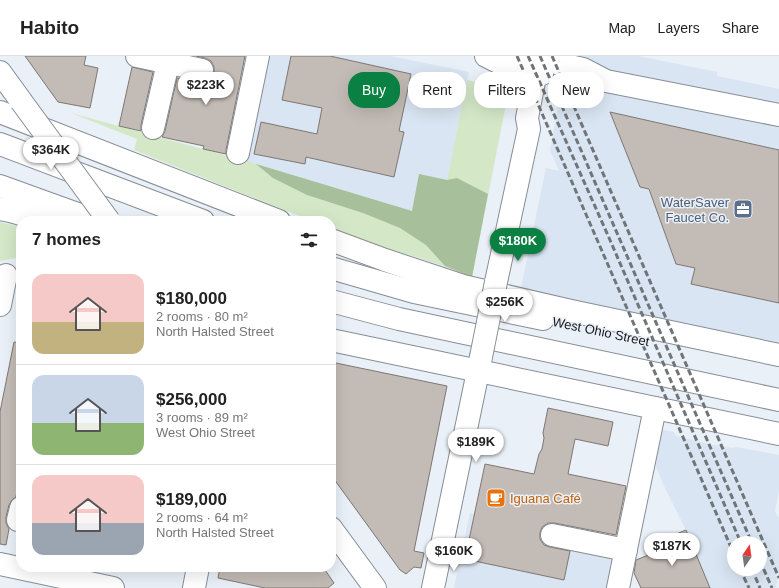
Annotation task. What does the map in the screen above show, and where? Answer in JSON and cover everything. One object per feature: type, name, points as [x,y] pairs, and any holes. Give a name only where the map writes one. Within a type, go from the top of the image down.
[{"type":"main road","points":[[137,56],[202,70]]},
{"type":"main road","points":[[238,153],[258,56]]},
{"type":"main road","points":[[486,56],[502,64],[540,62],[581,82],[606,80],[779,115]]},
{"type":"main road","points":[[433,588],[528,129],[535,121],[540,62]]},
{"type":"main road","points":[[153,128],[168,63]]},
{"type":"main road","points":[[0,72],[105,216]]},
{"type":"main road","points":[[0,112],[266,216]]},
{"type":"main road","points":[[0,144],[190,216]]},
{"type":"main road","points":[[0,186],[83,216]]},
{"type":"main road","points":[[0,209],[28,216]]},
{"type":"main road","points":[[336,242],[463,286],[571,311],[779,355]]},
{"type":"main road","name":"West Ohio Street","points":[[336,269],[414,292],[779,369]]},
{"type":"main road","points":[[0,305],[9,273]]},
{"type":"main road","points":[[336,302],[399,319],[779,400]]},
{"type":"main road","points":[[336,341],[480,364],[655,408],[779,434]]},
{"type":"main road","points":[[618,588],[655,408]]},
{"type":"main road","points":[[336,535],[375,588]]},
{"type":"main road","points":[[552,535],[626,550]]},
{"type":"main road","points":[[0,564],[16,568]]},
{"type":"main road","points":[[37,572],[102,587]]},
{"type":"main road","points":[[194,588],[197,572]]},
{"type":"shaded area","points":[[258,56],[390,56],[469,72],[466,87],[466,72],[408,72],[408,108],[462,108],[447,180],[412,211],[237,159]]},
{"type":"shaded area","points":[[563,56],[638,56],[717,72],[717,76],[779,89],[779,346],[521,288],[546,168],[559,171],[550,150],[558,108],[604,108],[604,72],[570,72]]},
{"type":"shaded area","points":[[658,429],[674,432],[676,436],[709,444],[733,448],[736,447],[779,455],[779,491],[775,510],[777,516],[779,517],[779,572],[776,588],[710,588],[686,530],[664,486],[652,457]]},
{"type":"shaded area","points":[[470,513],[546,529],[544,543],[624,561],[618,588],[454,588]]},
{"type":"green space","points":[[467,80],[474,82],[474,108],[505,108],[472,277],[336,231],[336,216],[299,216],[134,150],[137,139],[71,113],[243,160],[412,211],[419,174],[447,180],[461,108],[466,108]]},
{"type":"green space","points":[[256,164],[412,211],[419,174],[447,180],[457,178],[488,194],[472,277],[445,266],[426,245],[400,228],[363,213],[307,195],[273,178]]},
{"type":"green space","points":[[0,222],[16,226],[16,258],[0,261]]},
{"type":"building","points":[[25,56],[86,56],[84,65],[98,68],[90,108],[58,102]]},
{"type":"building","points":[[196,56],[245,56],[226,154],[203,149],[204,146],[162,137],[165,131],[177,78],[205,82],[211,79],[214,73],[214,67],[211,61]]},
{"type":"building","points":[[291,56],[330,56],[408,73],[408,88],[399,131],[404,132],[394,177],[306,157],[305,164],[254,154],[261,122],[317,134],[322,108],[282,100]]},
{"type":"building","points":[[132,67],[153,72],[141,131],[119,126]]},
{"type":"building","points":[[610,112],[779,150],[779,303],[691,284],[695,268],[676,264],[649,189],[640,187]]},
{"type":"building","points":[[14,342],[16,342],[16,497],[9,505],[6,517],[6,523],[9,529],[6,545],[0,544],[0,412]]},
{"type":"building","points":[[336,363],[447,386],[414,551],[424,553],[421,568],[414,567],[406,574],[400,570],[336,482]]},
{"type":"building","points":[[548,408],[613,422],[608,446],[575,439],[568,474],[626,486],[616,535],[554,523],[548,523],[542,527],[540,539],[544,545],[570,551],[564,580],[465,559],[485,464],[534,474],[539,454],[542,449],[544,438],[543,433]]},
{"type":"building","points":[[686,530],[710,588],[641,588],[634,573],[636,560],[678,543],[674,535]]},
{"type":"building","points":[[219,572],[326,572],[334,583],[328,588],[265,588],[218,578]]},
{"type":"railway","points":[[517,56],[727,538]]},
{"type":"railway","points":[[528,56],[610,240],[738,536]]},
{"type":"railway","points":[[540,56],[749,536]]},
{"type":"railway","points":[[552,56],[779,578]]},
{"type":"railway","points":[[743,576],[749,588]]},
{"type":"railway","points":[[755,576],[760,588]]},
{"type":"railway","points":[[767,576],[772,588]]},
{"type":"place","name":"WaterSaver Faucet Co.","points":[[743,209]]},
{"type":"place","name":"Iguana Café","points":[[496,498]]}]
